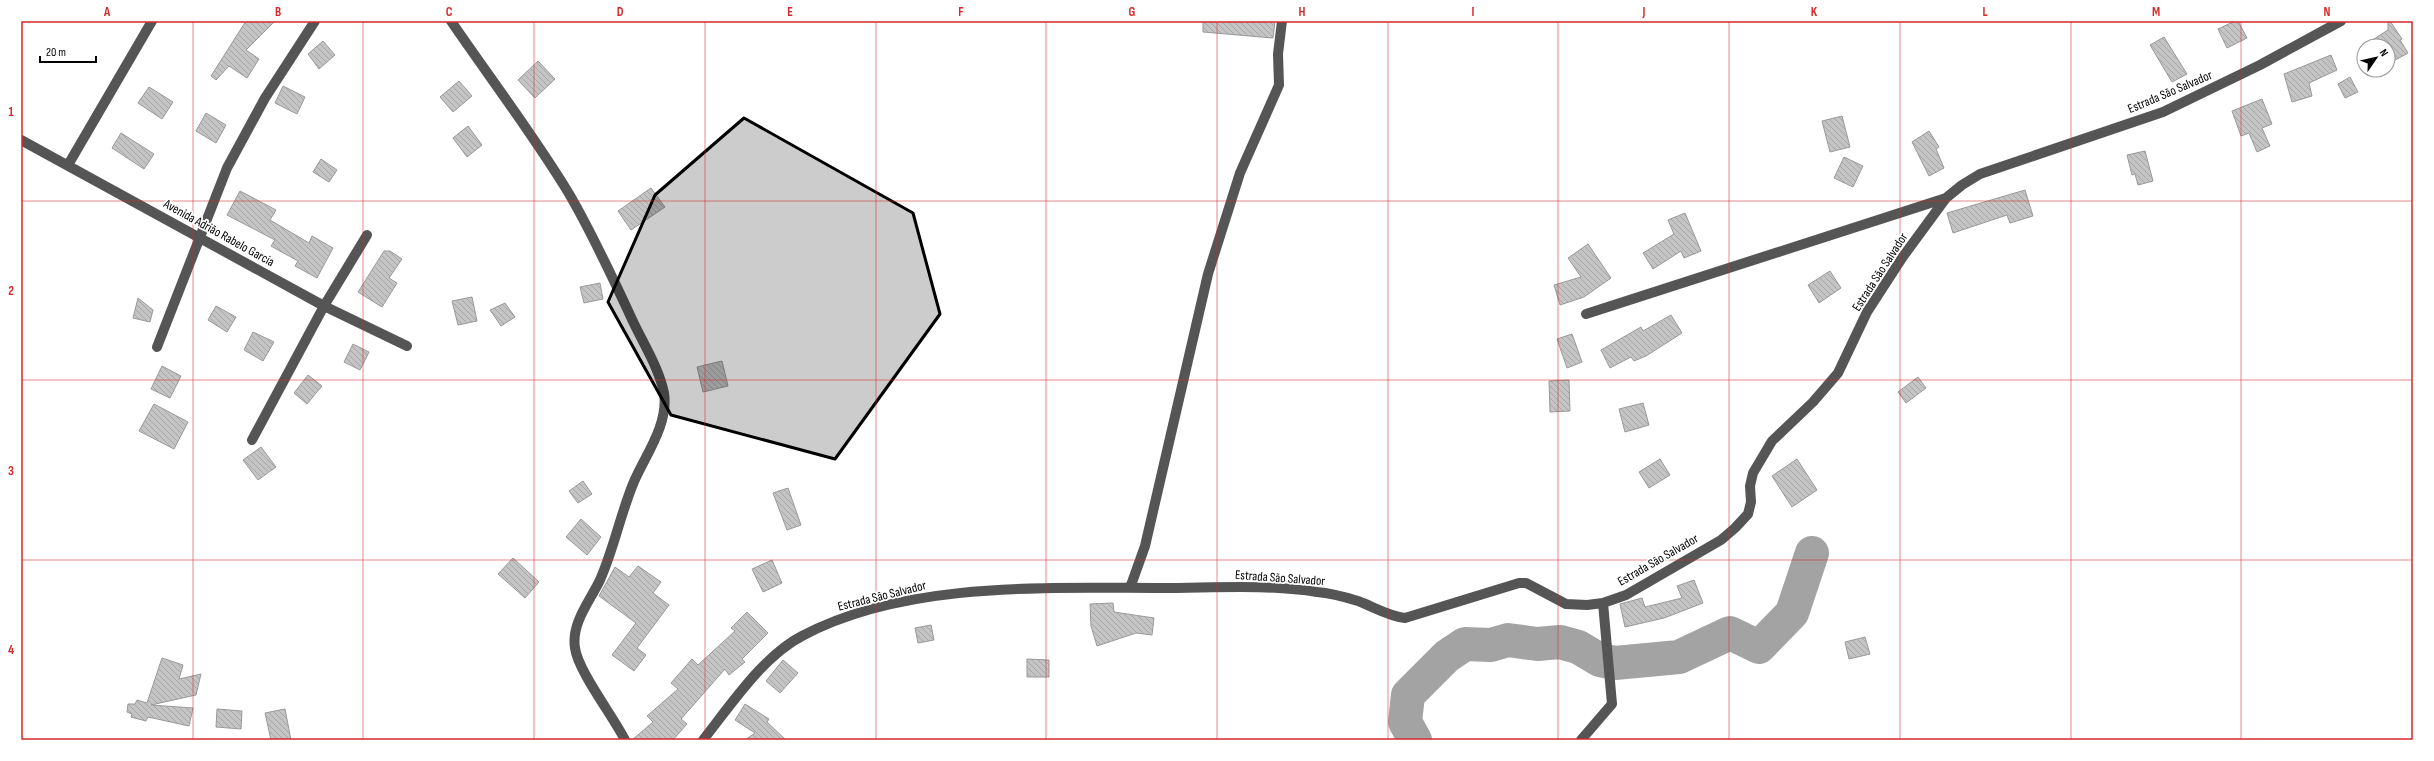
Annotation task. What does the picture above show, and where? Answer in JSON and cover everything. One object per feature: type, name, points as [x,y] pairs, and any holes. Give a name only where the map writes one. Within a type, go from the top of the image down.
[{"type":"street","points":[[68,165],[152,21]]},
{"type":"street","points":[[157,347],[199,236],[227,168],[265,98],[315,21]]},
{"type":"street","points":[[451,21],[568,192],[608,269],[656,370],[664,393],[664,408],[658,432],[632,485],[614,549],[599,583],[580,616],[576,631],[575,647],[580,663],[625,740]]},
{"type":"street","points":[[1130,588],[1145,546],[1208,274],[1240,172],[1279,85],[1278,54],[1282,21]]},
{"type":"street","name":"Estrada São Salvador","points":[[703,740],[747,685],[776,656],[801,636],[848,615],[925,596],[993,591],[1130,588],[1266,588],[1318,592],[1357,601],[1404,618],[1519,582],[1566,604],[1587,605],[1603,603],[1626,595],[1721,540],[1748,514],[1751,502],[1750,486],[1758,461],[1772,441],[1813,402],[1838,373],[1867,312],[1902,258],[1946,198],[1962,185],[1980,174],[2163,112],[2260,65],[2341,21]]},
{"type":"street","name":"Avenida Adrião Rabelo Garcia","points":[[21,140],[199,236],[324,306],[407,346]]},
{"type":"street","points":[[1586,314],[1946,198]]},
{"type":"street","points":[[252,440],[324,306],[367,235]]},
{"type":"street","points":[[1581,740],[1612,704],[1603,603]]},
{"type":"highlighted area","points":[[744,118],[913,213],[940,314],[835,459],[671,415],[608,302],[655,195]]},
{"type":"building","points":[[246,21],[275,21],[246,50],[259,59],[247,78],[229,66],[216,80],[211,76]]},
{"type":"building","points":[[1203,21],[1275,21],[1273,38],[1203,32]]},
{"type":"building","points":[[2238,21],[2247,38],[2227,48],[2218,29]]},
{"type":"building","points":[[2388,21],[2390,21],[2402,39],[2400,40],[2408,53],[2396,60],[2396,38],[2376,38],[2388,30]]},
{"type":"building","points":[[2164,37],[2187,74],[2172,82],[2150,45]]},
{"type":"building","points":[[323,41],[335,55],[319,69],[308,54]]},
{"type":"building","points":[[2331,55],[2337,70],[2309,83],[2312,96],[2292,102],[2284,74]]},
{"type":"building","points":[[538,61],[555,79],[535,98],[518,80]]},
{"type":"building","points":[[2350,77],[2358,92],[2345,98],[2338,84]]},
{"type":"building","points":[[459,81],[472,96],[453,112],[440,97]]},
{"type":"building","points":[[283,86],[305,97],[297,114],[275,103]]},
{"type":"building","points":[[149,87],[173,102],[162,119],[138,103]]},
{"type":"building","points":[[2262,99],[2272,124],[2262,128],[2270,146],[2257,152],[2249,133],[2241,136],[2232,111]]},
{"type":"building","points":[[206,113],[226,125],[216,143],[196,131]]},
{"type":"building","points":[[1842,116],[1850,147],[1830,152],[1822,121]]},
{"type":"building","points":[[468,126],[482,145],[467,157],[453,138]]},
{"type":"building","points":[[1929,131],[1939,147],[1936,149],[1944,168],[1929,176],[1912,142]]},
{"type":"building","points":[[121,133],[154,154],[144,169],[112,148]]},
{"type":"building","points":[[2145,151],[2153,181],[2138,185],[2135,174],[2132,175],[2127,155]]},
{"type":"building","points":[[1844,157],[1863,166],[1853,187],[1834,178]]},
{"type":"building","points":[[321,159],[337,170],[329,182],[313,172]]},
{"type":"building","points":[[651,188],[665,207],[631,230],[618,211]]},
{"type":"building","points":[[2025,190],[2033,216],[2010,223],[2007,215],[1953,233],[1947,213]]},
{"type":"building","points":[[240,191],[276,210],[270,220],[309,243],[312,236],[333,248],[317,278],[295,266],[298,261],[271,246],[275,240],[227,215]]},
{"type":"building","points":[[1685,213],[1701,251],[1684,258],[1681,251],[1653,269],[1643,253],[1674,234],[1668,220]]},
{"type":"building","points":[[1588,244],[1611,278],[1584,297],[1560,305],[1554,285],[1581,277],[1568,258]]},
{"type":"building","points":[[384,251],[390,251],[402,259],[389,278],[397,283],[382,307],[358,292]]},
{"type":"building","points":[[1830,271],[1841,288],[1819,303],[1808,285]]},
{"type":"building","points":[[600,283],[603,299],[584,303],[580,287]]},
{"type":"building","points":[[472,297],[477,321],[458,325],[452,301]]},
{"type":"building","points":[[138,298],[153,310],[150,322],[133,318]]},
{"type":"building","points":[[505,303],[515,317],[501,326],[490,310]]},
{"type":"building","points":[[216,306],[236,317],[227,332],[208,320]]},
{"type":"building","points":[[1671,315],[1682,333],[1646,356],[1634,361],[1631,357],[1610,368],[1601,350],[1641,327],[1643,331]]},
{"type":"building","points":[[253,332],[274,342],[263,361],[244,350]]},
{"type":"building","points":[[1572,334],[1582,362],[1567,368],[1557,339]]},
{"type":"building","points":[[353,344],[369,352],[360,370],[344,362]]},
{"type":"building","points":[[722,361],[728,386],[703,392],[697,367]]},
{"type":"building","points":[[162,366],[181,376],[170,398],[151,389]]},
{"type":"building","points":[[308,375],[322,386],[307,404],[294,393]]},
{"type":"building","points":[[1918,377],[1926,388],[1906,403],[1898,392]]},
{"type":"building","points":[[1569,380],[1570,411],[1550,412],[1549,381]]},
{"type":"building","points":[[1643,403],[1649,425],[1625,432],[1619,409]]},
{"type":"building","points":[[154,404],[188,422],[174,449],[139,431]]},
{"type":"building","points":[[261,447],[276,467],[258,480],[243,460]]},
{"type":"building","points":[[1660,459],[1670,475],[1649,488],[1639,472]]},
{"type":"building","points":[[1797,459],[1817,490],[1792,507],[1772,476]]},
{"type":"building","points":[[583,481],[592,494],[578,503],[569,491]]},
{"type":"building","points":[[788,488],[801,525],[787,530],[773,493]]},
{"type":"building","points":[[581,519],[601,537],[587,555],[566,537]]},
{"type":"building","points":[[513,558],[539,582],[525,598],[498,574]]},
{"type":"building","points":[[772,560],[782,583],[763,592],[752,569]]},
{"type":"building","points":[[638,566],[661,582],[653,593],[669,605],[637,648],[646,655],[634,671],[612,655],[636,623],[599,596],[615,567],[629,577]]},
{"type":"building","points":[[1694,580],[1703,603],[1664,618],[1625,627],[1620,604],[1642,598],[1645,607],[1682,598],[1677,586]]},
{"type":"building","points":[[1113,603],[1114,612],[1154,618],[1152,635],[1136,633],[1097,646],[1091,626],[1090,604]]},
{"type":"building","points":[[747,612],[768,633],[742,659],[745,662],[729,675],[725,669],[681,719],[687,724],[673,740],[632,740],[653,722],[647,716],[678,689],[671,683],[692,659],[698,665],[735,631],[731,628]]},
{"type":"building","points":[[931,625],[934,640],[918,643],[915,628]]},
{"type":"building","points":[[1865,637],[1870,654],[1849,659],[1845,642]]},
{"type":"building","points":[[162,658],[183,665],[179,679],[201,674],[196,695],[151,705],[193,708],[189,726],[148,717],[146,721],[131,717],[132,714],[127,712],[128,704],[135,704],[137,700],[147,703]]},
{"type":"building","points":[[1027,659],[1049,660],[1049,677],[1027,677]]},
{"type":"building","points":[[783,660],[798,673],[780,693],[766,681]]},
{"type":"building","points":[[745,704],[769,719],[767,722],[786,740],[745,740],[755,733],[735,720]]},
{"type":"building","points":[[217,709],[242,711],[241,729],[216,727]]},
{"type":"building","points":[[285,709],[291,740],[271,740],[265,713]]},
{"type":"waterway","points":[[1415,740],[1405,722],[1408,695],[1447,656],[1465,644],[1491,645],[1508,640],[1537,644],[1560,642],[1578,647],[1600,660],[1615,663],[1679,657],[1730,633],[1759,647],[1792,613],[1812,553]]}]
